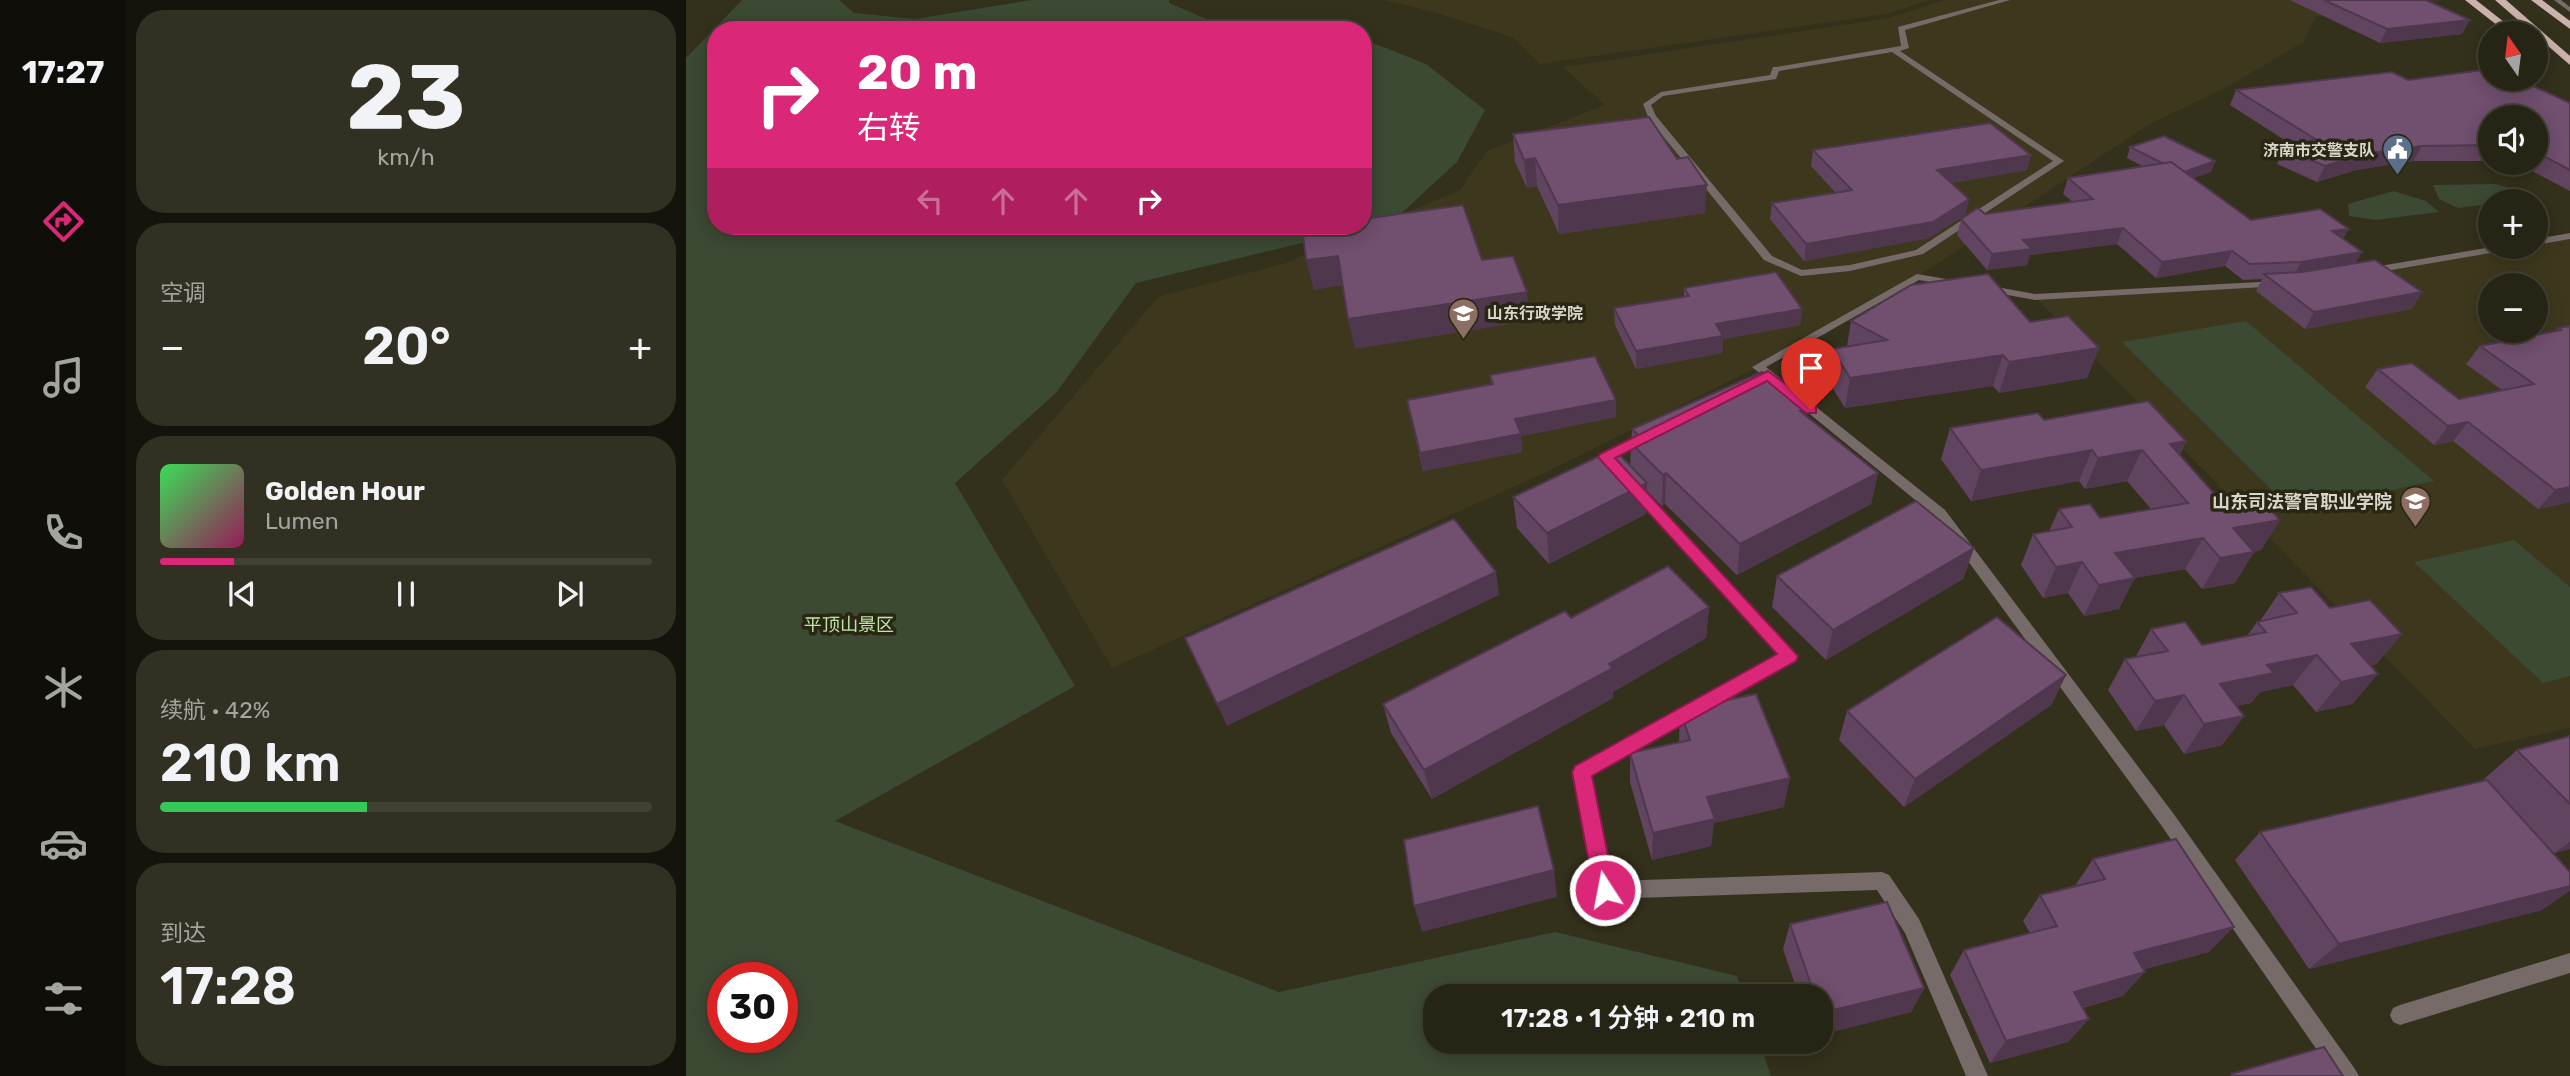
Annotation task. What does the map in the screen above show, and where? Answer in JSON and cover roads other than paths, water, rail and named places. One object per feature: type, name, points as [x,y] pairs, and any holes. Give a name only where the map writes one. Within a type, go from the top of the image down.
[{"type":"highway","points":[[2470,0],[2497,21]]},
{"type":"highway","points":[[2500,0],[2570,62]]},
{"type":"highway","points":[[2515,0],[2541,21]]},
{"type":"highway","points":[[2536,0],[2570,26]]},
{"type":"highway","points":[[2548,56],[2570,69]]},
{"type":"street","points":[[1893,50],[2059,161],[1919,252],[1861,265],[1801,273],[1768,258],[1652,117],[1647,104],[1661,94],[1773,77],[1776,69],[1905,48],[1900,29],[2007,0]]},
{"type":"street","points":[[2557,0],[2570,10]]},
{"type":"street","points":[[2548,240],[2570,236]]},
{"type":"street","points":[[2358,272],[2478,252]]},
{"type":"street","points":[[2294,283],[2035,297],[1917,277],[1758,367],[1761,378],[1940,513],[2167,819],[2348,1076]]},
{"type":"street","points":[[1655,432],[1605,457],[1790,656],[1582,772],[1605,890],[1882,881],[1912,926],[1978,1076]]},
{"type":"street","points":[[2400,1015],[2570,963]]},
{"type":"place","name":"济南市交警支队","points":[[2398,177]]},
{"type":"place","name":"山东行政学院","points":[[1464,340]]},
{"type":"place","name":"山东司法警官职业学院","points":[[2415,529]]},
{"type":"park label","name":"平顶山景区","points":[[849,625]]}]
